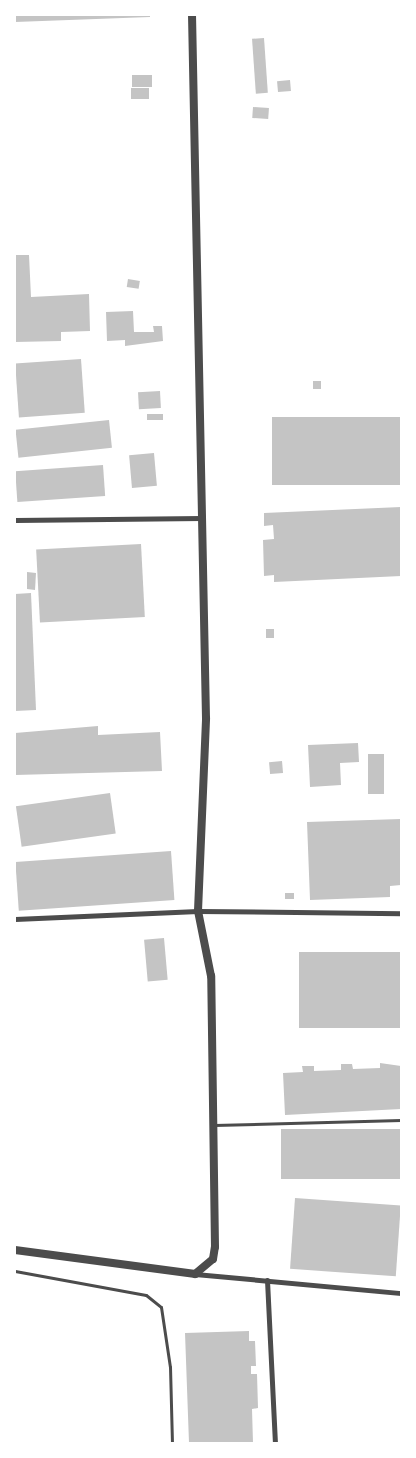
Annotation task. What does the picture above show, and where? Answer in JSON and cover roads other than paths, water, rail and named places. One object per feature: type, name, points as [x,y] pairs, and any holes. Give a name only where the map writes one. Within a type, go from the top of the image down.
[{"type":"street","points":[[192,15],[206,718],[198,911],[212,976],[215,1247],[213,1259],[195,1274]]},
{"type":"street","points":[[15,520],[202,518]]},
{"type":"street","points":[[15,919],[198,911],[401,913]]},
{"type":"street","points":[[15,1250],[195,1274],[401,1292]]},
{"type":"street","points":[[267,1280],[275,1443]]},
{"type":"lane","points":[[214,1125],[401,1120]]},
{"type":"lane","points":[[15,1271],[146,1295],[161,1307],[170,1367],[172,1443]]}]
